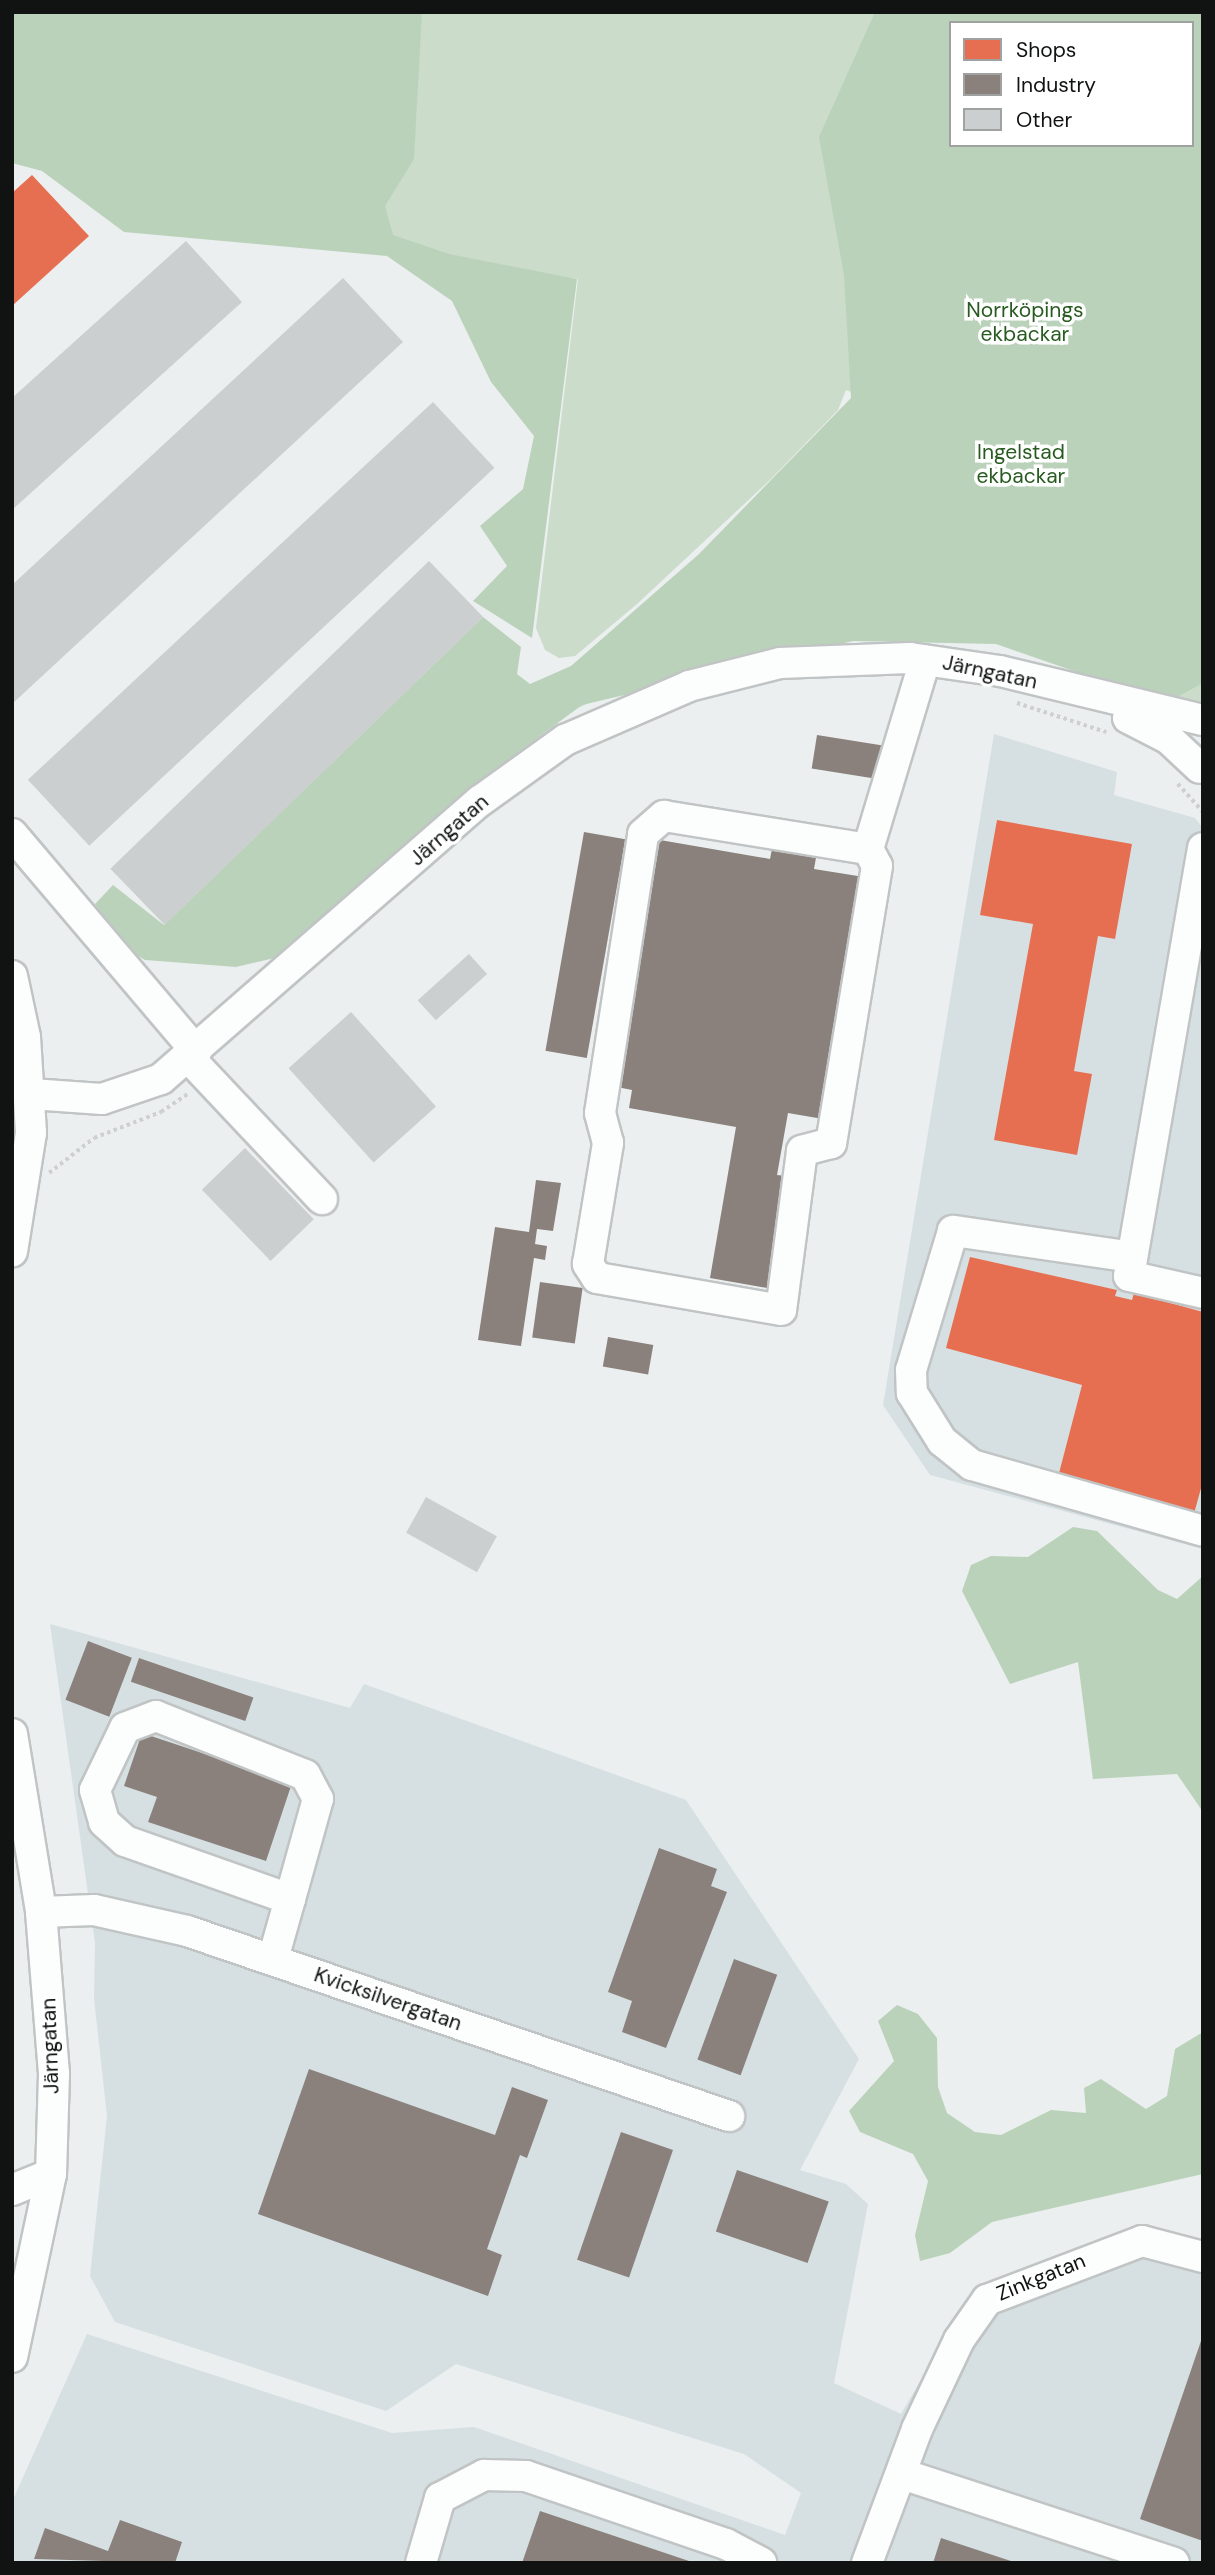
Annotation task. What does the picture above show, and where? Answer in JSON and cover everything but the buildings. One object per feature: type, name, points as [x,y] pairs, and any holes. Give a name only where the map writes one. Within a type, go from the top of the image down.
[{"type":"street","name":"Järngatan","points":[[31,1094],[75,1100],[127,1094],[198,1061],[480,801],[614,713],[779,663],[926,660],[1203,720]]},
{"type":"street","points":[[868,849],[664,816],[643,834],[600,1113],[608,1143],[589,1264],[597,1278],[781,1310],[802,1151],[831,1143],[877,866],[868,849],[926,660]]},
{"type":"street","name":"Järngatan","points":[[1074,692],[1169,739],[1193,773]]},
{"type":"street","points":[[1193,773],[1203,738]]},
{"type":"street","points":[[12,834],[198,1061],[322,1199]]},
{"type":"street","points":[[1130,1267],[1203,848]]},
{"type":"street","points":[[12,976],[31,1094],[28,1171],[12,1251]]},
{"type":"street","points":[[1203,1293],[1130,1267],[953,1231],[911,1370],[912,1393],[942,1441],[972,1465],[1203,1531]]},
{"type":"street","points":[[273,1959],[290,1899],[318,1799],[305,1776],[156,1716],[125,1728],[95,1790],[104,1822],[125,1841],[290,1899]]},
{"type":"street","name":"Järngatan","points":[[12,1734],[41,1912],[53,2053],[51,2174],[12,2357]]},
{"type":"street","name":"Kvicksilvergatan","points":[[41,1912],[94,1910],[134,1916],[273,1959],[729,2116]]},
{"type":"street","points":[[12,2190],[51,2174]]},
{"type":"street","name":"Zinkgatan","points":[[867,2563],[959,2340],[987,2300],[1142,2241],[1203,2257]]},
{"type":"street","points":[[902,2474],[1174,2563]]},
{"type":"street","points":[[421,2563],[440,2498],[484,2475],[526,2476],[726,2544],[761,2563]]},
{"type":"path","points":[[1005,700],[1112,735]]},
{"type":"path","points":[[1193,773],[1203,812]]},
{"type":"path","points":[[28,1171],[53,1172],[94,1138],[182,1100],[198,1061]]},
{"type":"shaded area","points":[[994,734],[1117,772],[1114,795],[1195,818],[1203,828],[1203,1549],[930,1475],[883,1405]]},
{"type":"shaded area","points":[[50,1624],[350,1708],[364,1684],[686,1800],[859,2059],[800,2170],[846,2184],[868,2204],[834,2383],[901,2414],[975,2287],[1144,2228],[1203,2244],[1203,2563],[12,2563],[12,2502],[87,2334],[392,2433],[474,2427],[785,2535],[801,2493],[744,2454],[456,2364],[386,2411],[115,2322],[90,2276],[107,2116],[94,1998],[95,1943]]},
{"type":"green space","name":"Norrköpings ekbackar","points":[[12,12],[1203,12],[1203,707],[1196,714],[996,642],[898,634],[665,667],[576,709],[530,740],[865,397],[846,390],[838,410],[770,480],[637,604],[575,656],[559,658],[545,650],[536,628],[578,279],[147,222]]},
{"type":"green space","points":[[12,12],[422,12],[414,159],[385,206],[393,235],[449,254],[577,279],[532,638],[473,601],[507,566],[480,526],[523,489],[534,436],[491,382],[452,301],[387,256],[124,232],[42,171],[12,163]]},
{"type":"green space","name":"Ingelstad ekbackar","points":[[875,12],[1203,12],[1203,683],[1166,703],[996,644],[853,641],[582,705],[478,782],[279,957],[236,967],[145,960],[116,943],[95,904],[113,885],[164,925],[483,617],[521,647],[517,674],[530,684],[571,666],[699,554],[851,398],[844,275],[819,137]]},
{"type":"green space","points":[[1073,1527],[1097,1531],[1158,1590],[1177,1599],[1203,1576],[1203,1812],[1177,1774],[1093,1779],[1078,1662],[1010,1684],[962,1591],[971,1565],[991,1556],[1028,1557]]},
{"type":"green space","points":[[897,2005],[918,2014],[937,2038],[938,2087],[947,2113],[975,2132],[1001,2135],[1051,2110],[1086,2113],[1084,2088],[1101,2079],[1146,2109],[1167,2096],[1175,2049],[1203,2032],[1203,2174],[992,2222],[950,2253],[920,2261],[915,2235],[928,2181],[913,2154],[860,2132],[849,2111],[894,2061],[878,2021]]}]
